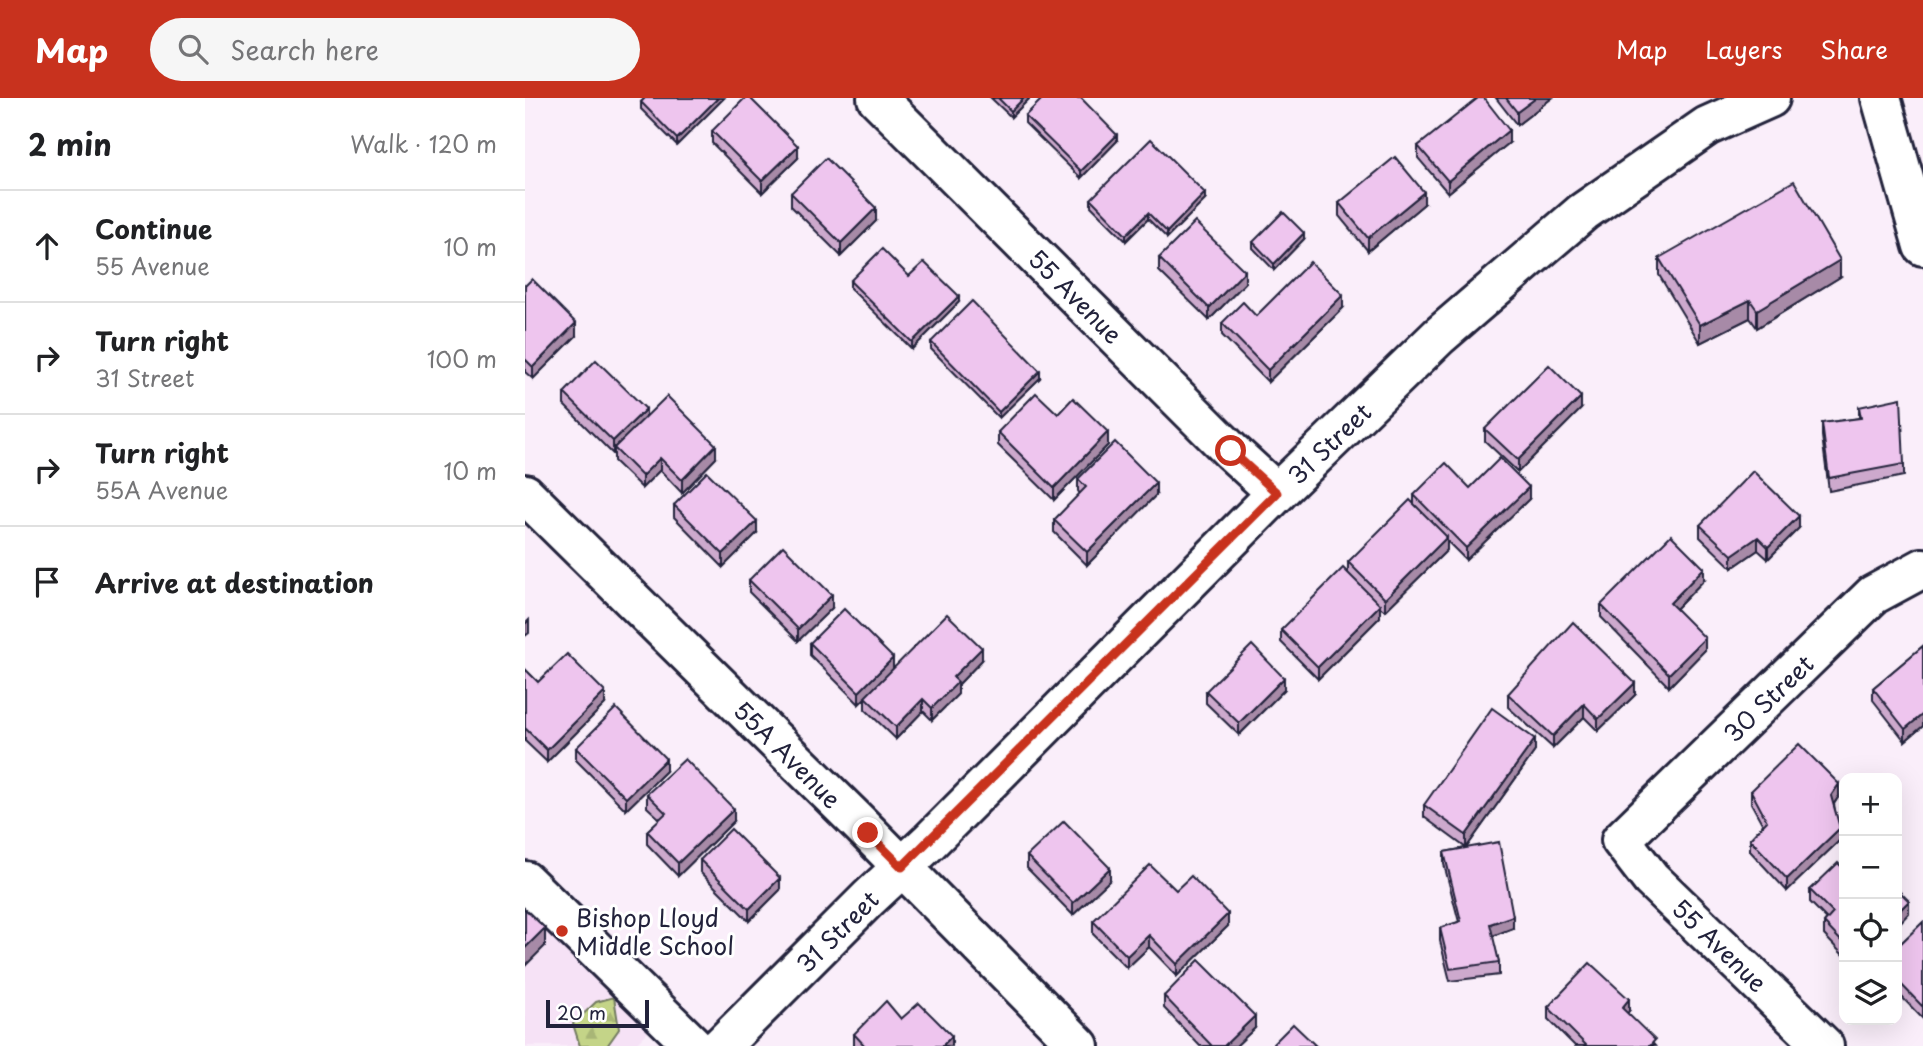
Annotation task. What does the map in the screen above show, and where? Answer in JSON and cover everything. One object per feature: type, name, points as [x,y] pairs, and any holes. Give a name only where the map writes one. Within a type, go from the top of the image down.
[{"type":"street","name":"55 Avenue","points":[[877,98],[1231,451],[1277,493]]},
{"type":"street","name":"31 Street","points":[[721,1046],[1277,493],[1439,336],[1583,212],[1707,126],[1770,98]]},
{"type":"street","points":[[1881,98],[1923,246]]},
{"type":"street","name":"55A Avenue","points":[[525,494],[1079,1046]]},
{"type":"street","name":"30 Street","points":[[1621,840],[1873,595],[1923,568]]},
{"type":"street","name":"55 Avenue","points":[[1621,840],[1651,879],[1824,1046]]},
{"type":"street","points":[[525,881],[694,1046]]},
{"type":"shaded area","name":"Bishop Lloyd Middle School","points":[[525,856],[674,1006],[634,1046],[525,1046]]},
{"type":"green space","points":[[614,997],[619,1029],[607,1046],[580,1046],[573,1024],[596,1002]]},
{"type":"building","points":[[645,98],[718,98],[677,139],[641,102]]},
{"type":"building","points":[[745,98],[750,98],[798,146],[762,181],[712,131]]},
{"type":"building","points":[[998,98],[1024,98],[1011,111]]},
{"type":"building","points":[[1043,98],[1081,98],[1117,135],[1081,171],[1025,116]]},
{"type":"building","points":[[1478,98],[1484,98],[1509,130],[1448,181],[1418,146]]},
{"type":"building","points":[[1506,98],[1536,98],[1517,112]]},
{"type":"building","points":[[1151,139],[1205,193],[1167,232],[1148,213],[1126,235],[1091,199]]},
{"type":"building","points":[[1395,157],[1424,192],[1368,238],[1339,203]]},
{"type":"building","points":[[826,158],[876,208],[841,243],[791,193]]},
{"type":"building","points":[[1794,181],[1840,260],[1757,310],[1750,300],[1700,325],[1659,258]]},
{"type":"building","points":[[1283,212],[1304,233],[1274,264],[1253,242]]},
{"type":"building","points":[[1195,222],[1245,271],[1209,308],[1159,258]]},
{"type":"building","points":[[882,249],[909,276],[924,262],[959,296],[912,342],[850,281]]},
{"type":"building","points":[[1310,262],[1343,295],[1268,370],[1222,323],[1243,302],[1256,316]]},
{"type":"building","points":[[532,279],[576,323],[533,367],[525,359],[525,286]]},
{"type":"building","points":[[972,301],[1040,371],[999,412],[931,342]]},
{"type":"building","points":[[596,360],[646,409],[613,441],[564,393]]},
{"type":"building","points":[[1549,365],[1581,397],[1518,460],[1485,429]]},
{"type":"building","points":[[1036,393],[1058,414],[1073,398],[1108,432],[1054,488],[998,432]]},
{"type":"building","points":[[667,396],[716,445],[682,480],[660,458],[642,476],[614,448]]},
{"type":"building","points":[[1901,398],[1904,464],[1829,478],[1822,423],[1861,418],[1859,407]]},
{"type":"building","points":[[1115,442],[1156,483],[1087,552],[1054,520],[1086,487],[1078,479]]},
{"type":"building","points":[[1500,458],[1529,487],[1466,548],[1414,495],[1446,463],[1470,488]]},
{"type":"building","points":[[1753,471],[1799,516],[1768,547],[1758,537],[1732,555],[1700,525]]},
{"type":"building","points":[[707,472],[757,521],[723,554],[674,505]]},
{"type":"building","points":[[1410,500],[1447,537],[1385,599],[1348,562]]},
{"type":"building","points":[[1671,535],[1704,568],[1670,603],[1705,638],[1669,674],[1601,605]]},
{"type":"building","points":[[783,546],[832,595],[798,629],[749,580]]},
{"type":"building","points":[[1343,568],[1380,605],[1318,667],[1281,630]]},
{"type":"building","points":[[844,609],[893,658],[859,692],[810,643]]},
{"type":"building","points":[[947,614],[982,648],[953,677],[958,682],[932,708],[923,699],[896,727],[865,697]]},
{"type":"building","points":[[1573,622],[1635,683],[1598,719],[1584,704],[1553,736],[1508,694]]},
{"type":"building","points":[[1252,645],[1284,678],[1239,723],[1206,691]]},
{"type":"building","points":[[1923,646],[1923,714],[1905,729],[1873,688]]},
{"type":"building","points":[[567,654],[605,692],[547,750],[525,728],[525,669],[538,682]]},
{"type":"building","points":[[616,708],[666,759],[626,798],[576,748]]},
{"type":"building","points":[[1492,708],[1535,739],[1466,835],[1424,805]]},
{"type":"building","points":[[1799,744],[1839,784],[1831,796],[1839,829],[1787,879],[1750,839],[1767,821],[1751,791]]},
{"type":"building","points":[[685,759],[734,809],[678,863],[647,831],[666,813],[647,794]]},
{"type":"building","points":[[1064,821],[1110,868],[1073,903],[1027,856]]},
{"type":"building","points":[[731,829],[780,878],[749,909],[700,860]]},
{"type":"building","points":[[1499,842],[1513,916],[1490,924],[1499,962],[1450,969],[1440,928],[1461,921],[1444,852]]},
{"type":"building","points":[[1839,864],[1839,939],[1824,923],[1833,913],[1810,890]]},
{"type":"building","points":[[1150,865],[1176,890],[1191,876],[1228,914],[1177,964],[1149,935],[1127,956],[1093,921]]},
{"type":"building","points":[[1902,894],[1909,901],[1902,908]]},
{"type":"building","points":[[525,909],[545,928],[525,948]]},
{"type":"building","points":[[1923,922],[1923,1007],[1902,985],[1902,942]]},
{"type":"building","points":[[1199,960],[1255,1016],[1224,1046],[1212,1046],[1164,996]]},
{"type":"building","points":[[1590,963],[1629,999],[1622,1008],[1655,1040],[1650,1046],[1587,1046],[1548,1007]]},
{"type":"building","points":[[886,1001],[901,1019],[919,1003],[952,1036],[942,1046],[865,1046],[854,1034]]},
{"type":"building","points":[[1293,1024],[1316,1046],[1271,1046]]},
{"type":"place","name":"Bishop Lloyd Middle School","points":[[562,931]]},
{"type":"route","points":[[868,833],[902,867],[1277,493],[1231,451]]}]
